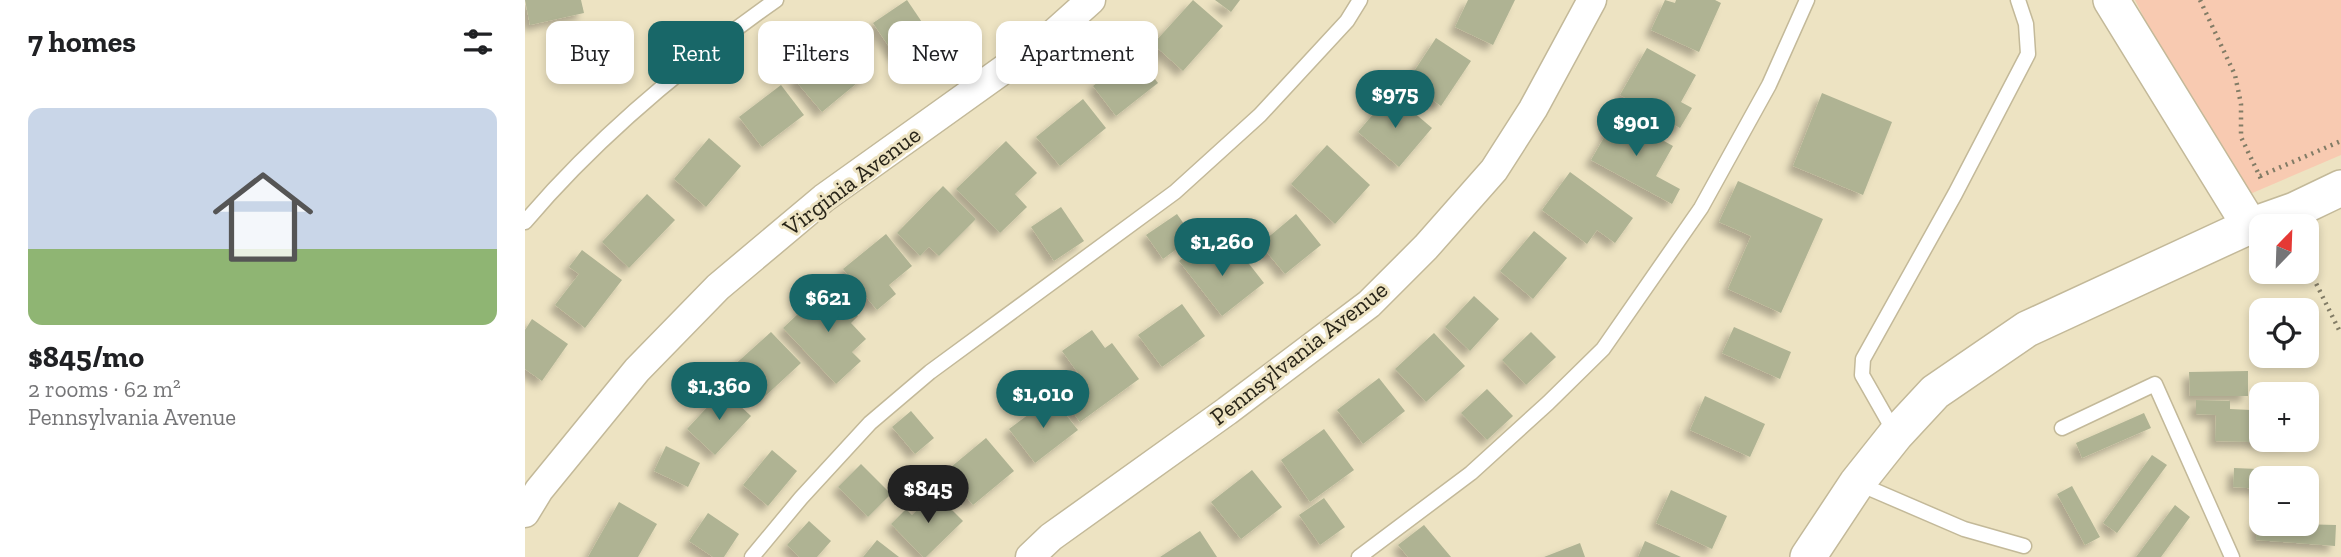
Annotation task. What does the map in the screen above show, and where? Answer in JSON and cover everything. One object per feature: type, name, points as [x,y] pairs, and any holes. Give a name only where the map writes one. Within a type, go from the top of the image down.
[{"type":"street","name":"Virginia Avenue","points":[[525,513],[539,490],[637,370],[719,287],[824,198],[1052,35],[1091,0]]},
{"type":"street","name":"Pennsylvania Avenue","points":[[1030,557],[1051,537],[1227,411],[1369,304],[1426,247],[1494,170],[1533,109],[1592,0]]},
{"type":"street","points":[[2111,0],[2249,224]]},
{"type":"street","points":[[2284,214],[2341,188]]},
{"type":"street","points":[[1808,557],[1857,483],[1896,434],[1935,393],[2027,329],[2249,226]]},
{"type":"lane","points":[[525,222],[606,137],[733,30],[776,0]]},
{"type":"lane","points":[[752,557],[801,498],[870,423],[930,372],[1175,192],[1260,115],[1347,21],[1360,0]]},
{"type":"lane","points":[[1359,557],[1471,474],[1602,349],[1701,208],[1769,85],[1807,0]]},
{"type":"lane","points":[[1896,434],[1862,375],[1863,359],[1955,194],[2028,54],[2026,24],[2018,0]]},
{"type":"lane","points":[[2062,428],[2155,384],[2232,557]]},
{"type":"lane","points":[[1857,483],[1965,529],[2024,546]]},
{"type":"path","points":[[2200,0],[2235,75],[2241,104],[2241,137],[2261,178],[2341,141]]},
{"type":"path","points":[[2316,284],[2341,334]]},
{"type":"shaded area","points":[[2135,0],[2341,0],[2341,155],[2236,200]]},
{"type":"building","points":[[525,0],[581,0],[584,13],[530,25]]},
{"type":"building","points":[[907,0],[921,21],[888,21],[888,45],[874,22]]},
{"type":"building","points":[[1193,0],[1223,26],[1183,71],[1158,48],[1158,38]]},
{"type":"building","points":[[1215,0],[1240,0],[1231,12]]},
{"type":"building","points":[[1468,0],[1515,0],[1493,45],[1455,27]]},
{"type":"building","points":[[1665,0],[1675,3],[1676,0],[1715,0],[1721,3],[1699,52],[1651,30]]},
{"type":"building","points":[[1436,38],[1471,61],[1441,106],[1407,82]]},
{"type":"building","points":[[1647,48],[1696,75],[1681,102],[1692,108],[1680,128],[1620,95]]},
{"type":"building","points":[[798,84],[856,84],[822,112]]},
{"type":"building","points":[[1096,84],[1157,84],[1116,116],[1093,86]]},
{"type":"building","points":[[781,85],[804,115],[762,147],[739,117]]},
{"type":"building","points":[[1391,93],[1432,128],[1399,167],[1358,132]]},
{"type":"building","points":[[1822,93],[1892,122],[1863,195],[1793,166]]},
{"type":"building","points":[[1083,99],[1106,128],[1060,166],[1036,137]]},
{"type":"building","points":[[1617,115],[1673,146],[1656,176],[1680,189],[1672,204],[1591,160]]},
{"type":"building","points":[[709,138],[741,166],[706,207],[674,179]]},
{"type":"building","points":[[1006,141],[1037,173],[1015,194],[1027,207],[1000,233],[956,189]]},
{"type":"building","points":[[1327,145],[1370,185],[1335,224],[1291,184]]},
{"type":"building","points":[[1570,172],[1633,218],[1615,243],[1597,230],[1587,244],[1542,210]]},
{"type":"building","points":[[1738,181],[1823,219],[1781,313],[1728,289],[1751,236],[1719,222]]},
{"type":"building","points":[[943,186],[976,219],[939,256],[929,247],[920,256],[897,233]]},
{"type":"building","points":[[647,194],[675,220],[629,268],[602,242]]},
{"type":"building","points":[[1061,207],[1084,241],[1054,261],[1031,227]]},
{"type":"building","points":[[1177,214],[1193,237],[1163,259],[1146,235]]},
{"type":"building","points":[[1296,214],[1321,245],[1285,274],[1260,244]]},
{"type":"building","points":[[1534,231],[1567,258],[1533,299],[1500,271]]},
{"type":"building","points":[[886,234],[912,266],[889,285],[896,294],[877,310],[843,269]]},
{"type":"building","points":[[1202,243],[1220,266],[1239,251],[1264,283],[1222,316],[1179,261]]},
{"type":"building","points":[[582,250],[622,280],[585,328],[555,305],[579,274],[569,267]]},
{"type":"building","points":[[829,285],[858,316],[851,323],[866,339],[852,352],[861,361],[836,384],[783,328]]},
{"type":"building","points":[[1474,296],[1499,319],[1470,351],[1445,327]]},
{"type":"building","points":[[1182,304],[1205,336],[1162,367],[1138,335]]},
{"type":"building","points":[[532,319],[568,344],[542,381],[525,369],[525,330]]},
{"type":"building","points":[[1734,327],[1791,352],[1780,379],[1722,353]]},
{"type":"building","points":[[1092,330],[1105,348],[1112,343],[1139,379],[1080,422],[1056,389],[1078,373],[1062,351]]},
{"type":"building","points":[[771,332],[801,363],[761,400],[731,368]]},
{"type":"building","points":[[1531,332],[1556,357],[1526,385],[1502,360]]},
{"type":"building","points":[[1434,333],[1465,366],[1426,402],[1395,369]]},
{"type":"building","points":[[2248,371],[2248,396],[2190,396],[2189,372]]},
{"type":"building","points":[[1379,378],[1405,411],[1363,444],[1337,410]]},
{"type":"building","points":[[1487,389],[1513,416],[1487,440],[1461,413]]},
{"type":"building","points":[[723,390],[751,416],[715,455],[687,429]]},
{"type":"building","points":[[1705,396],[1765,424],[1750,457],[1690,430]]},
{"type":"building","points":[[1052,397],[1078,430],[1035,463],[1009,429]]},
{"type":"building","points":[[2196,400],[2230,401],[2230,409],[2249,410],[2249,442],[2215,441],[2216,415],[2196,414]]},
{"type":"building","points":[[911,411],[934,438],[915,454],[892,427]]},
{"type":"building","points":[[2144,413],[2151,428],[2082,458],[2076,443]]},
{"type":"building","points":[[1324,429],[1354,470],[1310,502],[1281,460]]},
{"type":"building","points":[[986,438],[1014,471],[973,505],[945,472]]},
{"type":"building","points":[[666,446],[700,463],[688,487],[654,471]]},
{"type":"building","points":[[772,450],[797,471],[768,506],[743,485]]},
{"type":"building","points":[[2152,455],[2167,465],[2117,533],[2103,523]]},
{"type":"building","points":[[861,464],[891,494],[868,517],[838,487]]},
{"type":"building","points":[[2234,468],[2249,469],[2249,488],[2233,487]]},
{"type":"building","points":[[1252,470],[1282,507],[1241,539],[1211,502]]},
{"type":"building","points":[[2072,486],[2100,537],[2085,545],[2057,494]]},
{"type":"building","points":[[1671,490],[1727,516],[1712,549],[1656,523]]},
{"type":"building","points":[[935,493],[963,521],[923,557],[891,524],[906,509],[912,515]]},
{"type":"building","points":[[1324,498],[1345,527],[1320,545],[1299,515]]},
{"type":"building","points":[[619,502],[657,524],[638,557],[588,557]]},
{"type":"building","points":[[2175,505],[2190,517],[2161,557],[2136,557]]},
{"type":"building","points":[[708,513],[739,534],[724,557],[713,557],[689,541]]},
{"type":"building","points":[[809,521],[831,541],[817,557],[799,557],[787,545]]},
{"type":"building","points":[[1424,525],[1451,557],[1408,557],[1398,545]]},
{"type":"building","points":[[2319,525],[2336,525],[2335,546],[2256,540],[2256,536],[2319,536]]},
{"type":"building","points":[[1200,531],[1217,557],[1160,557]]},
{"type":"building","points":[[877,540],[899,557],[863,557]]},
{"type":"building","points":[[1645,541],[1681,557],[1638,557]]},
{"type":"building","points":[[1580,543],[1585,557],[1544,557]]}]
